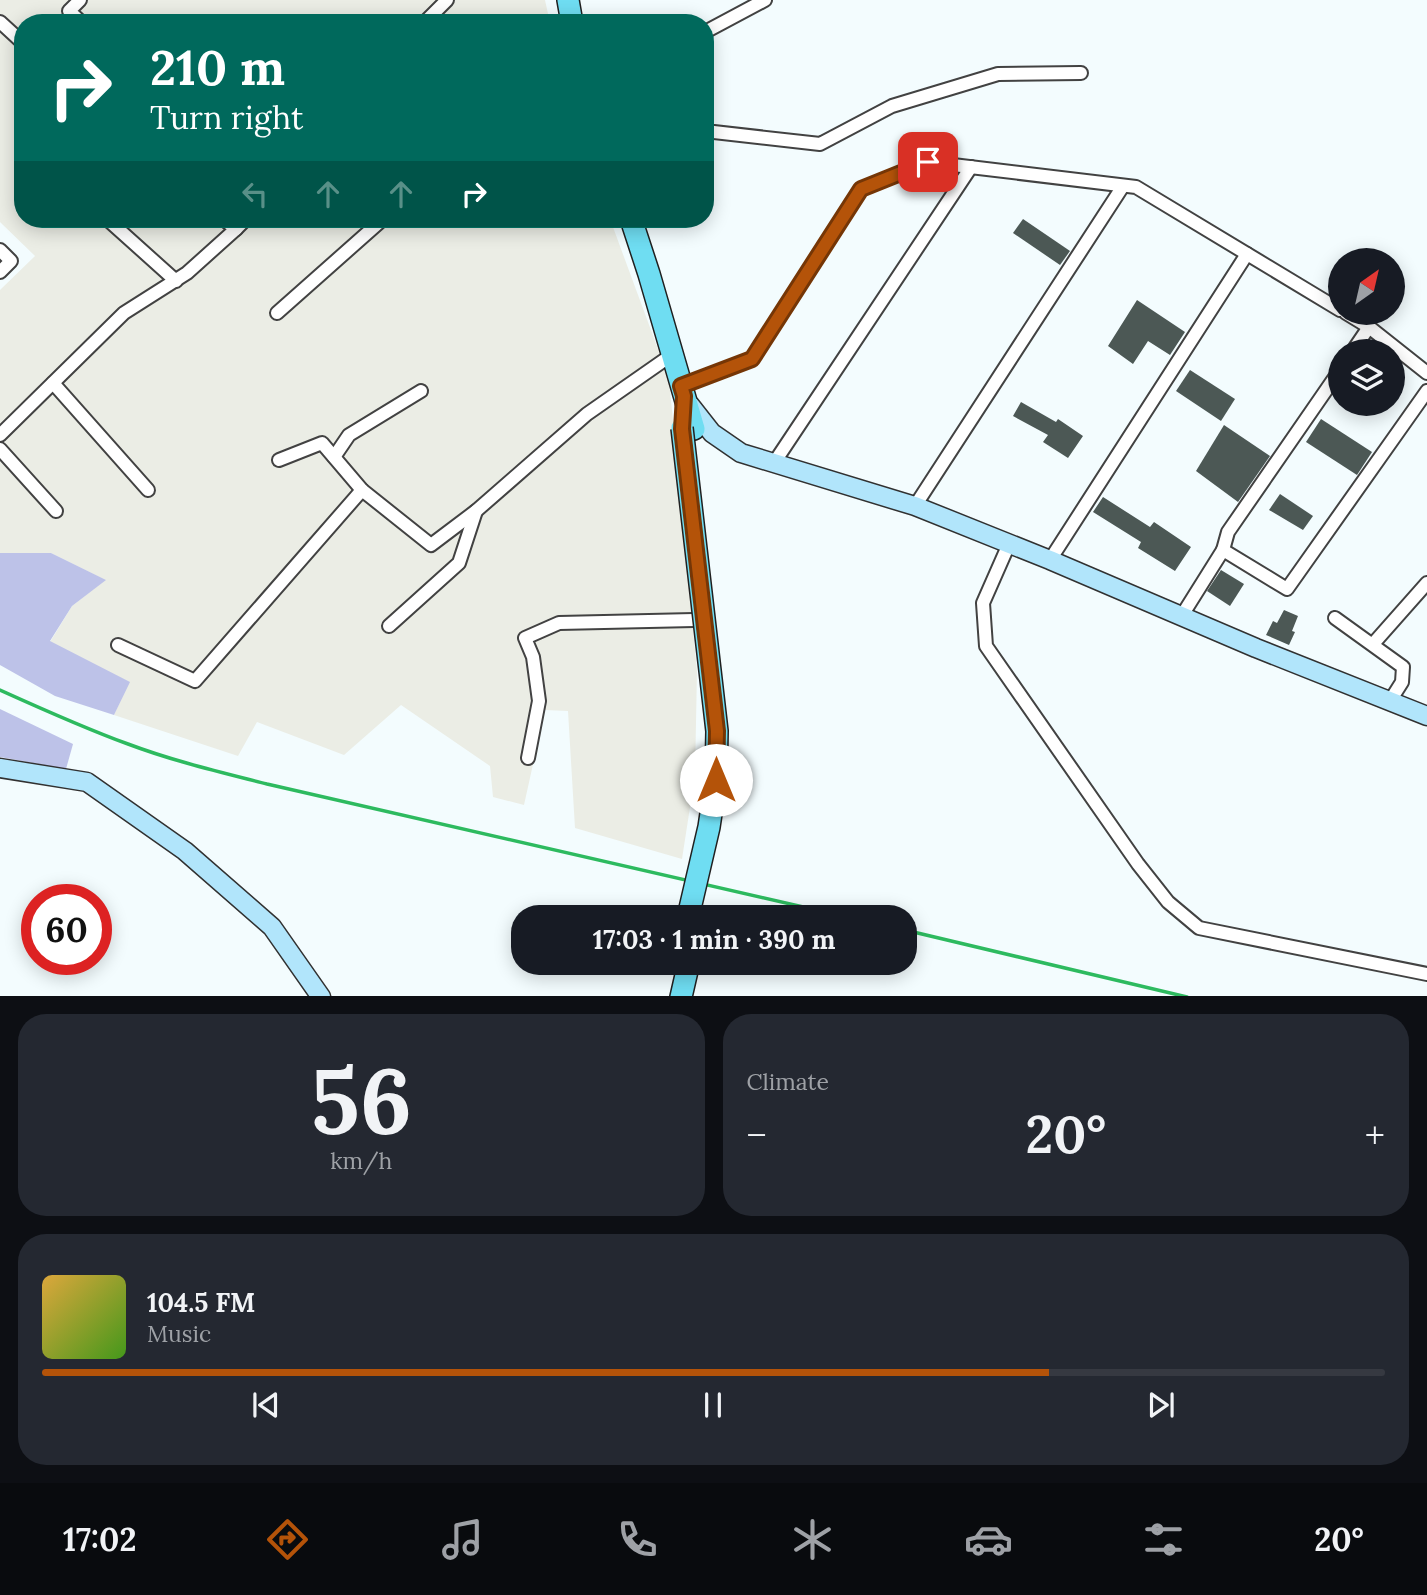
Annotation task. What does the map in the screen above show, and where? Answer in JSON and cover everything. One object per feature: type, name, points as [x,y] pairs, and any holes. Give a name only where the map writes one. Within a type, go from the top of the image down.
[{"type":"main road","points":[[634,228],[682,391],[727,730],[727,781],[702,905]]},
{"type":"main road","points":[[688,429],[717,731],[715,791],[691,905]]},
{"type":"main road","points":[[670,996],[675,975]]},
{"type":"main road","points":[[681,996],[686,975]]},
{"type":"street","points":[[72,14],[69,11],[80,0]]},
{"type":"street","points":[[433,14],[447,0]]},
{"type":"street","points":[[714,27],[765,0]]},
{"type":"street","points":[[0,22],[14,35]]},
{"type":"street","points":[[714,132],[820,144],[892,106],[998,74],[1082,73]]},
{"type":"street","points":[[1328,303],[1136,187],[928,162],[861,189],[752,359],[682,391],[712,433],[741,453],[915,506],[1427,716]]},
{"type":"street","points":[[774,463],[971,167]]},
{"type":"street","points":[[915,506],[1123,186]]},
{"type":"street","points":[[117,228],[176,281]]},
{"type":"street","points":[[277,313],[373,228]]},
{"type":"street","points":[[0,435],[124,313],[187,273],[236,229]]},
{"type":"street","points":[[0,250],[11,261],[0,272]]},
{"type":"street","points":[[1050,560],[1247,254]]},
{"type":"street","points":[[1361,339],[1369,327],[1427,373]]},
{"type":"street","points":[[279,460],[322,443],[362,489],[430,545],[476,511],[587,414],[673,354]]},
{"type":"street","points":[[53,383],[148,490]]},
{"type":"street","points":[[1181,617],[1223,550],[1228,532],[1328,387]]},
{"type":"street","points":[[334,457],[349,435],[421,391]]},
{"type":"street","points":[[1223,550],[1287,589],[1427,391]]},
{"type":"street","points":[[0,449],[56,511]]},
{"type":"street","points":[[118,645],[195,681],[362,489]]},
{"type":"street","points":[[389,626],[459,563],[476,511]]},
{"type":"street","points":[[1009,544],[983,603],[986,646],[1168,902],[1199,928],[1427,974]]},
{"type":"street","points":[[1373,644],[1427,583]]},
{"type":"street","points":[[1335,618],[1403,667],[1402,682],[1390,701]]},
{"type":"street","points":[[528,758],[539,701],[533,657],[525,638],[559,623],[694,620]]},
{"type":"street","points":[[0,768],[88,782],[98,789],[185,851],[272,927],[321,996]]},
{"type":"shaded area","points":[[0,0],[545,0],[548,14],[14,14],[14,228],[613,228],[669,379],[697,671],[695,775],[682,859],[575,828],[568,711],[545,710],[524,805],[493,797],[490,766],[401,705],[344,755],[257,722],[238,756],[114,715],[129,682],[50,642],[72,606],[105,580],[51,553],[0,553],[0,290],[35,256],[0,222]]},
{"type":"shaded area","points":[[0,553],[51,553],[106,580],[72,606],[50,641],[130,682],[114,715],[55,696],[0,665]]},
{"type":"shaded area","points":[[0,709],[73,744],[66,769],[0,757]]},
{"type":"building","points":[[1023,219],[1070,251],[1060,265],[1013,233]]},
{"type":"building","points":[[1137,300],[1185,332],[1170,355],[1148,341],[1133,364],[1108,346]]},
{"type":"building","points":[[1190,370],[1235,399],[1221,421],[1176,391]]},
{"type":"building","points":[[1021,402],[1056,422],[1058,419],[1083,436],[1068,458],[1043,442],[1048,435],[1013,416]]},
{"type":"building","points":[[1321,419],[1372,452],[1357,475],[1306,442]]},
{"type":"building","points":[[1224,425],[1270,456],[1238,502],[1196,471]]},
{"type":"building","points":[[1280,494],[1313,516],[1303,530],[1269,510]]},
{"type":"building","points":[[1103,497],[1150,527],[1154,522],[1191,547],[1175,571],[1138,548],[1141,542],[1093,512]]},
{"type":"building","points":[[1221,570],[1244,584],[1230,606],[1207,591]]},
{"type":"building","points":[[1284,610],[1298,616],[1289,645],[1266,635],[1273,621],[1277,623]]},
{"type":"railway","points":[[0,690],[112,738],[197,766],[795,905]]},
{"type":"railway","points":[[917,933],[1183,996]]},
{"type":"route","points":[[716,780],[717,731],[682,429],[684,396],[681,386],[752,359],[861,189],[928,162]]}]
